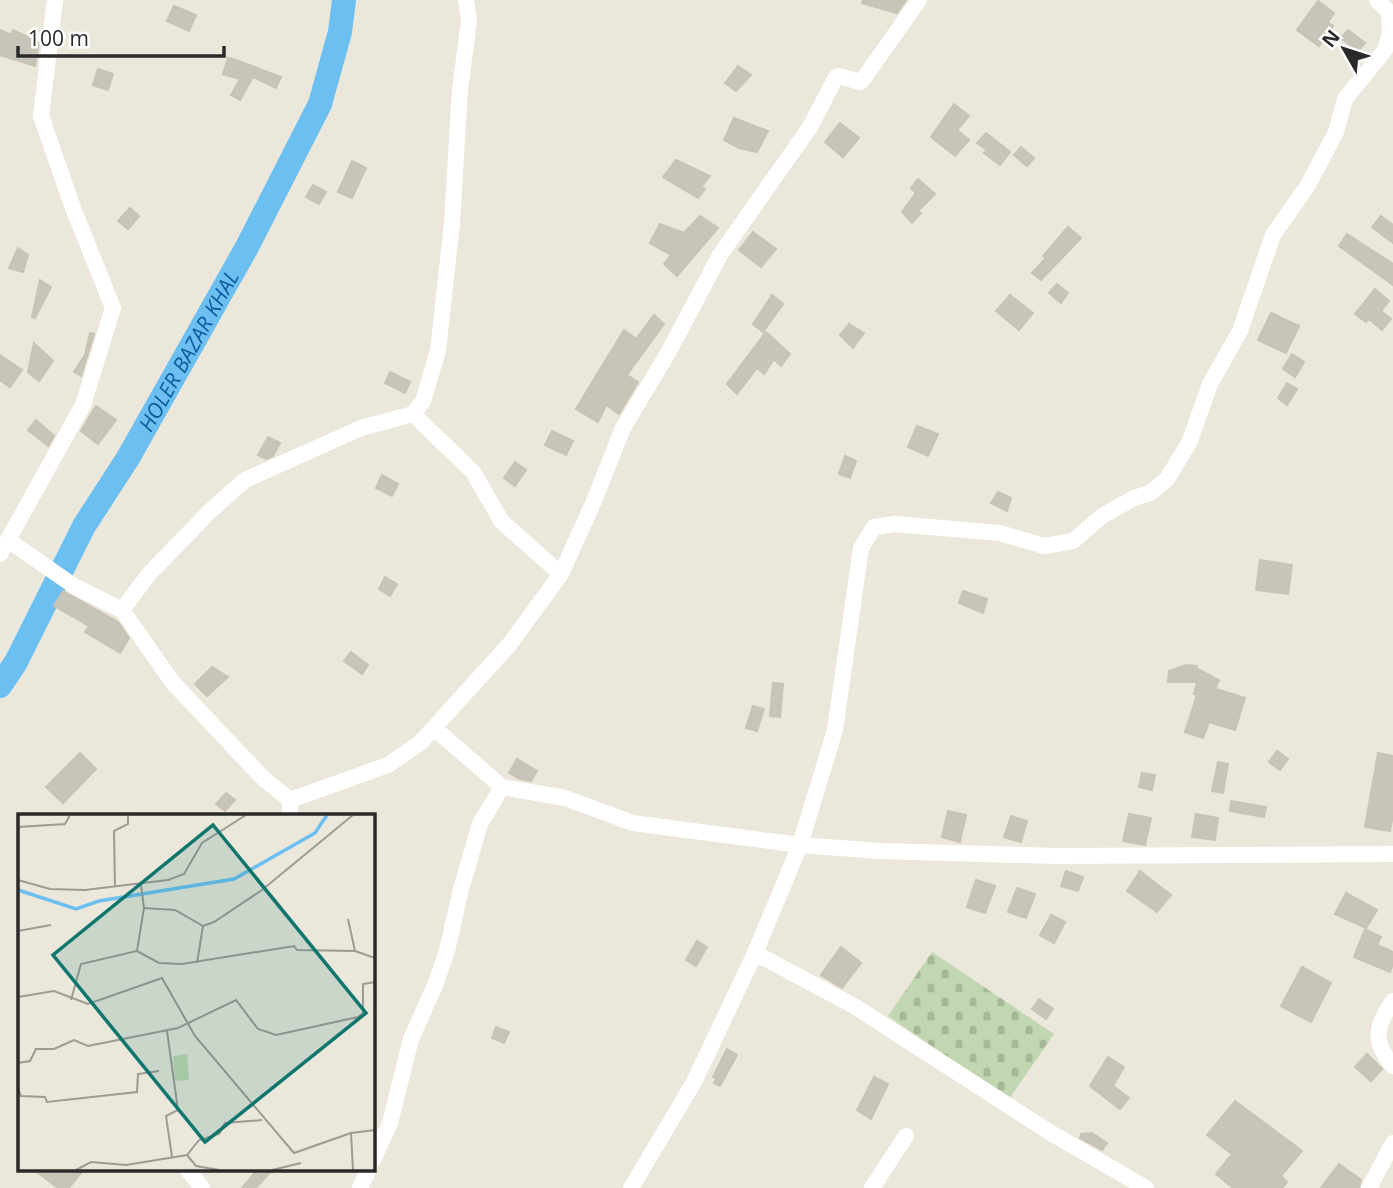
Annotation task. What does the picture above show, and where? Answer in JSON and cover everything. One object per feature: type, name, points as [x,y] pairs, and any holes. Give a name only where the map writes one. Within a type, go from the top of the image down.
[{"type":"street","points":[[55,0],[41,116],[73,208],[113,308],[83,405],[8,547],[74,586],[122,610],[173,683],[290,808],[388,765],[420,743],[509,645],[561,574],[623,428],[668,353],[720,255],[810,127],[836,77],[860,82],[919,0]]},
{"type":"street","points":[[122,610],[149,574],[209,512],[245,480],[361,428],[413,414],[423,401],[438,351],[453,223],[460,89],[469,21],[466,0]]},
{"type":"street","points":[[631,1188],[694,1082],[755,953],[800,845],[835,730],[861,548],[866,537],[874,527],[895,524],[1000,533],[1044,546],[1073,541],[1102,516],[1134,498],[1150,494],[1167,479],[1189,443],[1210,384],[1240,331],[1273,235],[1308,185],[1336,132],[1345,99],[1385,50],[1390,33],[1389,12],[1377,0]]},
{"type":"street","points":[[413,414],[473,472],[502,522],[561,574]]},
{"type":"street","points":[[434,728],[502,787],[565,798],[633,823],[800,845],[880,851],[1058,856],[1393,854]]},
{"type":"street","points":[[374,1158],[390,1123],[411,1038],[447,951],[461,888],[480,824],[502,787]]},
{"type":"street","points":[[755,953],[853,1006],[1051,1133],[1146,1188]]},
{"type":"street","points":[[1393,1001],[1381,1019],[1378,1032],[1381,1052],[1393,1066]]},
{"type":"street","points":[[872,1188],[906,1136]]},
{"type":"street","points":[[1368,1188],[1393,1143]]},
{"type":"street","points":[[188,1170],[202,1188]]},
{"type":"street","points":[[360,1188],[369,1170]]},
{"type":"green space","points":[[932,952],[1054,1034],[1009,1099],[888,1016]]},
{"type":"building","points":[[863,0],[906,0],[897,13],[862,3]]},
{"type":"building","points":[[1318,1],[1334,13],[1328,22],[1333,26],[1319,46],[1297,30]]},
{"type":"building","points":[[174,6],[196,15],[189,31],[167,21]]},
{"type":"building","points":[[0,30],[11,35],[13,30],[39,42],[35,66],[0,55]]},
{"type":"building","points":[[1348,30],[1365,43],[1358,51],[1341,38]]},
{"type":"building","points":[[228,58],[281,77],[276,88],[253,77],[240,100],[231,95],[240,79],[223,74]]},
{"type":"building","points":[[738,66],[751,75],[736,91],[725,83]]},
{"type":"building","points":[[98,69],[113,74],[108,90],[93,85]]},
{"type":"building","points":[[954,104],[969,116],[957,130],[969,140],[955,156],[931,137]]},
{"type":"building","points":[[734,118],[768,131],[757,152],[739,148],[724,140]]},
{"type":"building","points":[[840,123],[859,138],[843,157],[825,142]]},
{"type":"building","points":[[986,133],[1010,152],[1000,165],[984,153],[987,150],[977,143]]},
{"type":"building","points":[[1021,147],[1034,158],[1027,166],[1014,155]]},
{"type":"building","points":[[676,160],[710,176],[701,187],[705,189],[698,198],[663,177]]},
{"type":"building","points":[[352,161],[366,168],[352,198],[338,192]]},
{"type":"building","points":[[918,179],[935,194],[918,211],[921,213],[912,223],[902,212],[916,193],[911,188]]},
{"type":"building","points":[[313,185],[326,192],[319,204],[306,197]]},
{"type":"building","points":[[130,208],[139,216],[128,229],[118,221]]},
{"type":"building","points":[[700,216],[718,228],[677,276],[664,264],[671,255],[650,243],[660,224],[684,233]]},
{"type":"building","points":[[1381,216],[1393,225],[1393,243],[1372,227]]},
{"type":"building","points":[[1068,227],[1081,238],[1041,280],[1032,273]]},
{"type":"building","points":[[753,232],[776,249],[761,267],[739,250]]},
{"type":"building","points":[[1347,234],[1393,264],[1393,285],[1339,246]]},
{"type":"building","points":[[18,248],[28,255],[23,272],[9,268]]},
{"type":"building","points":[[40,280],[51,287],[35,318],[32,317]]},
{"type":"building","points":[[1057,284],[1068,293],[1061,303],[1049,293]]},
{"type":"building","points":[[1375,289],[1389,301],[1381,311],[1391,319],[1382,330],[1369,319],[1366,322],[1355,314]]},
{"type":"building","points":[[772,295],[783,304],[763,332],[753,324]]},
{"type":"building","points":[[1010,295],[1033,313],[1019,330],[996,311]]},
{"type":"building","points":[[1271,313],[1299,326],[1286,353],[1258,340]]},
{"type":"building","points":[[654,315],[664,324],[627,375],[638,382],[619,414],[606,405],[598,422],[576,409],[624,330],[636,339]]},
{"type":"building","points":[[849,324],[864,333],[853,348],[840,335]]},
{"type":"building","points":[[766,332],[790,354],[781,366],[774,359],[764,374],[757,368],[737,394],[727,384]]},
{"type":"building","points":[[90,333],[94,334],[81,376],[74,372],[85,355]]},
{"type":"building","points":[[34,343],[53,361],[39,381],[28,372]]},
{"type":"building","points":[[1292,354],[1304,362],[1295,377],[1283,369]]},
{"type":"building","points":[[0,355],[22,370],[10,387],[0,380]]},
{"type":"building","points":[[390,372],[410,382],[405,393],[385,383]]},
{"type":"building","points":[[1287,383],[1297,389],[1287,405],[1278,398]]},
{"type":"building","points":[[96,406],[116,420],[98,444],[81,431]]},
{"type":"building","points":[[36,420],[54,436],[48,446],[28,430]]},
{"type":"building","points":[[917,426],[938,434],[928,456],[908,447]]},
{"type":"building","points":[[552,431],[573,441],[566,455],[545,445]]},
{"type":"building","points":[[268,437],[280,443],[273,456],[266,459],[258,455]]},
{"type":"building","points":[[845,456],[856,461],[850,478],[839,474]]},
{"type":"building","points":[[515,462],[526,470],[515,486],[504,478]]},
{"type":"building","points":[[382,475],[398,484],[392,496],[376,488]]},
{"type":"building","points":[[998,492],[1011,498],[1007,511],[991,503]]},
{"type":"building","points":[[1260,560],[1292,565],[1288,594],[1256,590]]},
{"type":"building","points":[[385,577],[397,584],[390,596],[379,589]]},
{"type":"building","points":[[63,591],[118,622],[129,638],[120,653],[85,632],[89,626],[54,606]]},
{"type":"building","points":[[963,591],[987,599],[983,613],[959,603]]},
{"type":"building","points":[[351,652],[368,665],[362,674],[344,661]]},
{"type":"building","points":[[1186,665],[1197,666],[1196,668],[1220,681],[1216,689],[1245,698],[1235,730],[1209,722],[1203,738],[1185,732],[1197,695],[1194,694],[1197,682],[1168,682],[1169,671]]},
{"type":"building","points":[[212,667],[228,677],[207,696],[195,684]]},
{"type":"building","points":[[773,683],[783,684],[780,717],[770,716]]},
{"type":"building","points":[[753,706],[764,709],[757,731],[746,728]]},
{"type":"building","points":[[1277,751],[1288,759],[1280,770],[1269,762]]},
{"type":"building","points":[[80,753],[96,769],[63,803],[46,787]]},
{"type":"building","points":[[1378,753],[1393,756],[1393,815],[1390,831],[1365,827]]},
{"type":"building","points":[[517,759],[537,771],[531,781],[509,773]]},
{"type":"building","points":[[1218,762],[1228,764],[1223,793],[1212,791]]},
{"type":"building","points":[[1142,773],[1155,775],[1152,790],[1139,787]]},
{"type":"building","points":[[226,793],[235,800],[225,811],[216,804]]},
{"type":"building","points":[[1231,801],[1266,807],[1264,817],[1230,811]]},
{"type":"building","points":[[948,811],[966,815],[960,842],[942,837]]},
{"type":"building","points":[[1129,814],[1151,818],[1145,845],[1123,841]]},
{"type":"building","points":[[1196,814],[1218,818],[1215,840],[1192,837]]},
{"type":"building","points":[[1011,816],[1027,821],[1021,842],[1004,837]]},
{"type":"building","points":[[1066,871],[1083,877],[1078,891],[1061,886]]},
{"type":"building","points":[[1140,871],[1171,895],[1157,912],[1127,891]]},
{"type":"building","points":[[976,880],[995,886],[985,913],[967,907]]},
{"type":"building","points":[[1017,888],[1035,894],[1026,918],[1008,912]]},
{"type":"building","points":[[1346,893],[1377,910],[1366,928],[1335,914]]},
{"type":"building","points":[[1051,915],[1065,922],[1054,943],[1040,935]]},
{"type":"building","points":[[1365,929],[1381,937],[1377,945],[1393,952],[1390,972],[1354,957]]},
{"type":"building","points":[[697,941],[707,947],[696,966],[686,960]]},
{"type":"building","points":[[841,947],[861,963],[842,988],[821,975]]},
{"type":"building","points":[[1302,967],[1331,983],[1311,1022],[1281,1006]]},
{"type":"building","points":[[1039,999],[1053,1009],[1046,1019],[1032,1009]]},
{"type":"building","points":[[496,1027],[509,1032],[504,1043],[492,1038]]},
{"type":"building","points":[[727,1049],[737,1055],[720,1086],[714,1083],[716,1078],[713,1077]]},
{"type":"building","points":[[1367,1054],[1382,1069],[1371,1081],[1355,1067]]},
{"type":"building","points":[[1108,1057],[1124,1067],[1113,1086],[1129,1098],[1120,1109],[1090,1086]]},
{"type":"building","points":[[874,1077],[888,1084],[871,1119],[857,1110]]},
{"type":"building","points":[[1235,1101],[1302,1151],[1281,1176],[1287,1182],[1282,1188],[1233,1188],[1216,1174],[1232,1154],[1207,1135]]},
{"type":"building","points":[[1092,1133],[1107,1143],[1102,1150],[1080,1138],[1081,1134]]},
{"type":"building","points":[[1339,1164],[1361,1180],[1359,1188],[1321,1188]]},
{"type":"building","points":[[34,1170],[83,1170],[69,1188],[58,1188]]},
{"type":"building","points":[[257,1170],[272,1170],[256,1188],[242,1188]]},
{"type":"waterway","name":"HOLER BAZAR KHAL","points":[[0,686],[16,662],[84,526],[128,458],[247,247],[320,104],[340,32],[344,0]]}]
